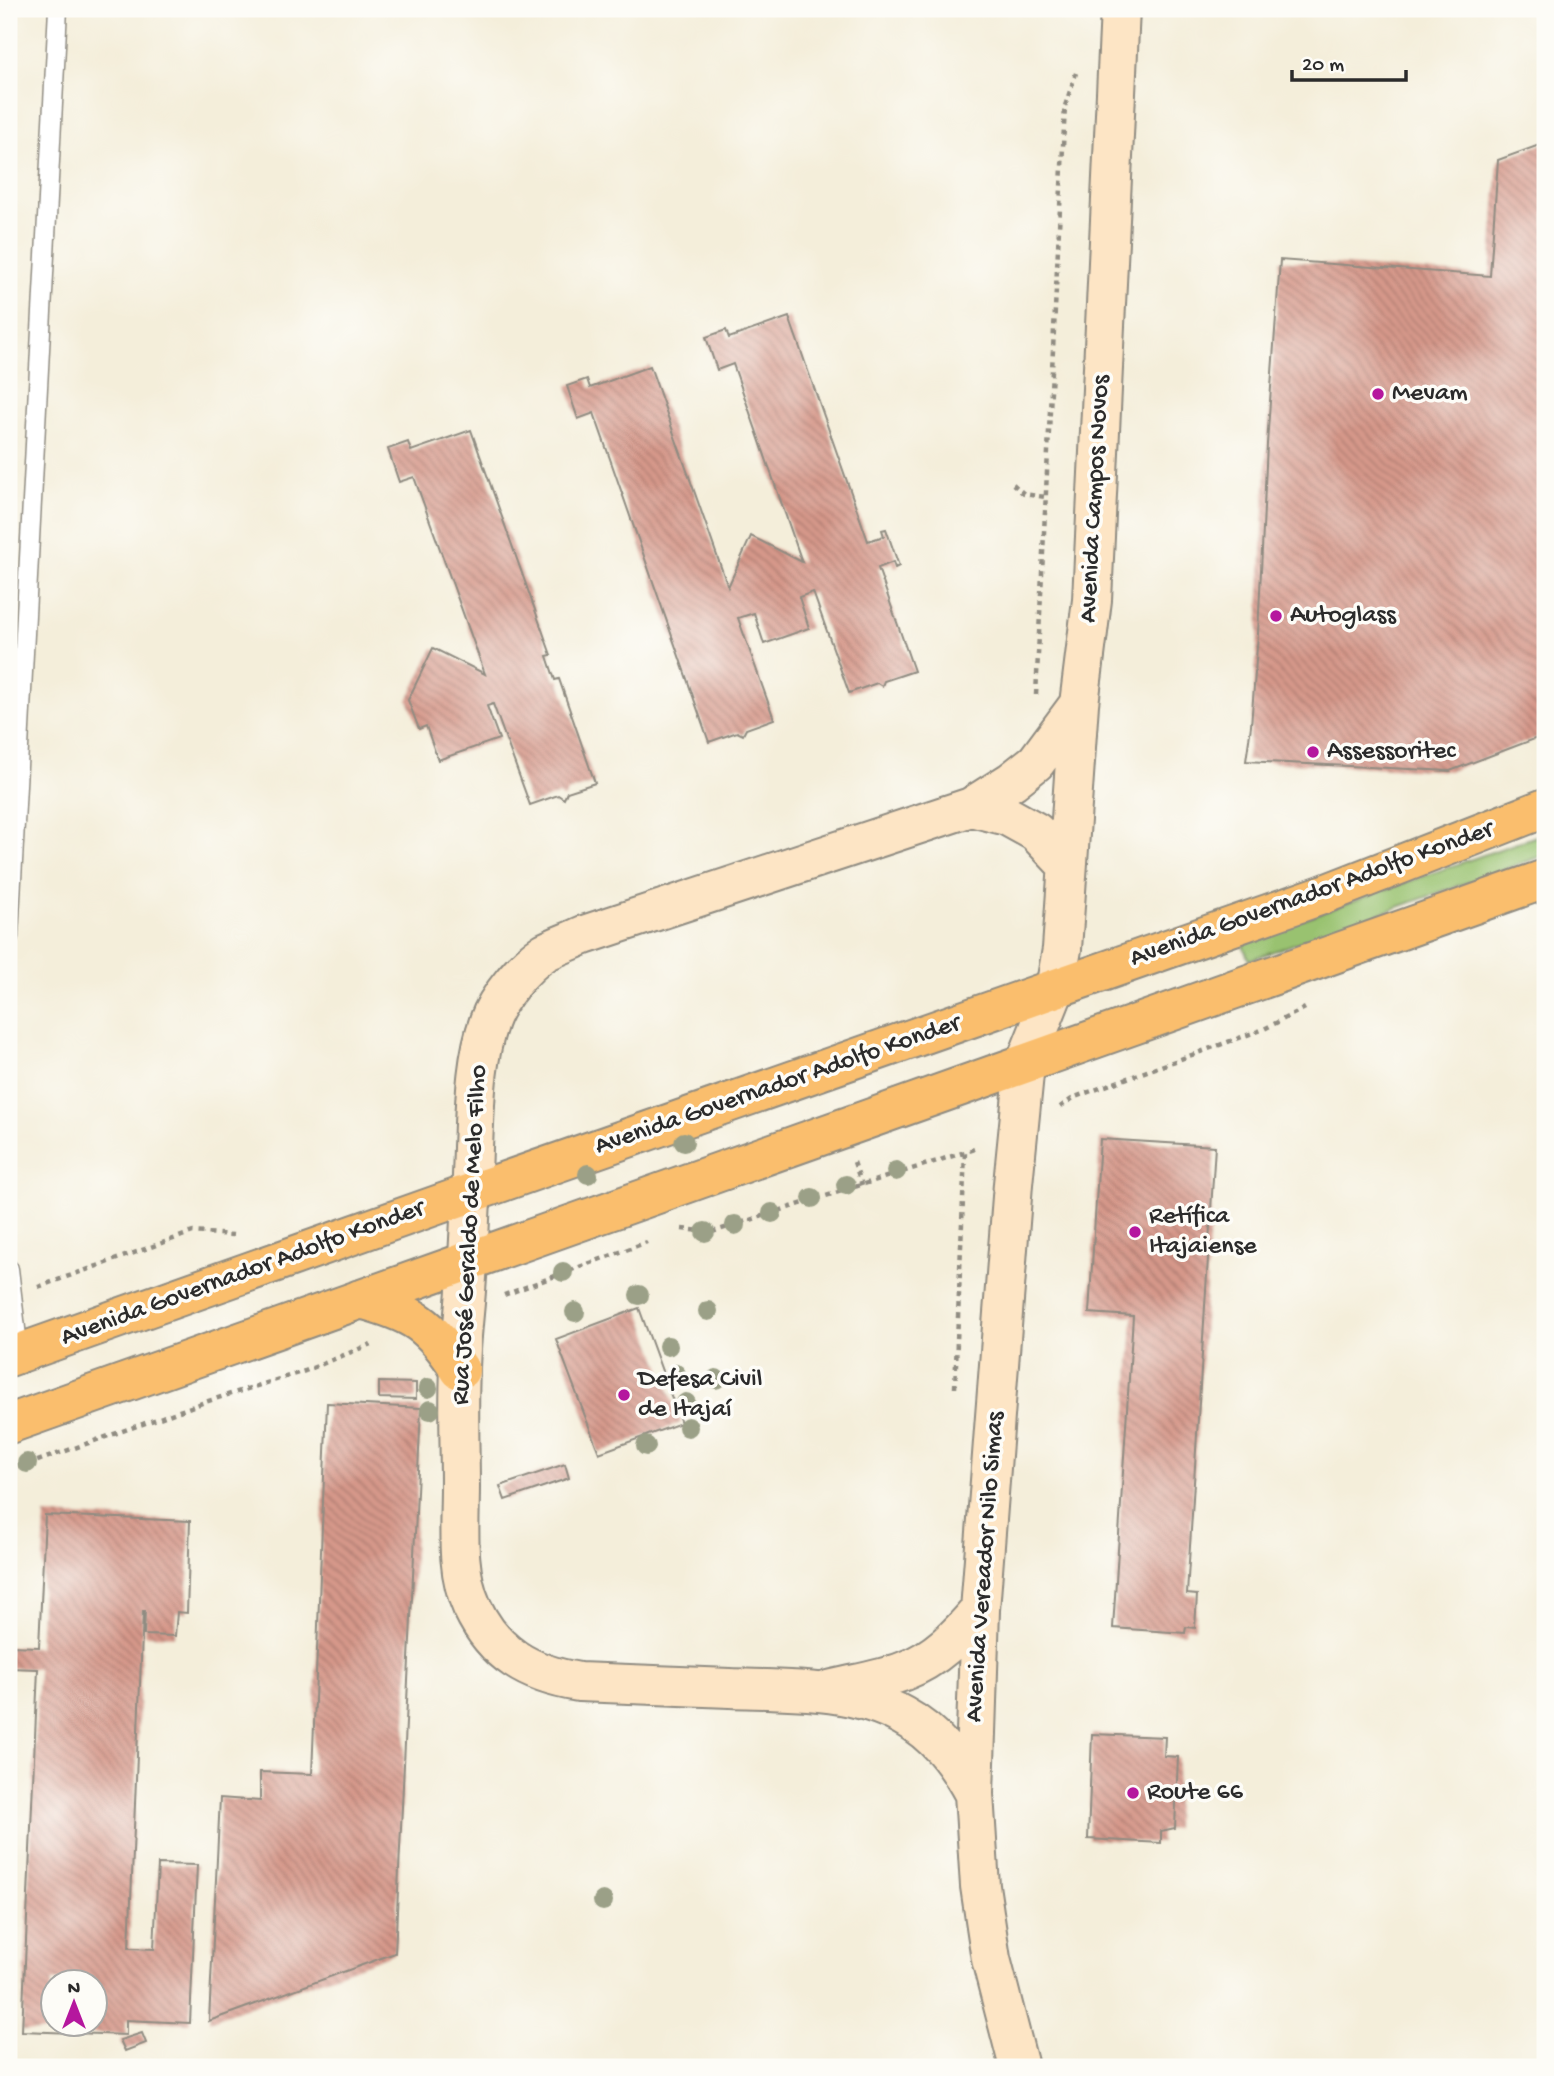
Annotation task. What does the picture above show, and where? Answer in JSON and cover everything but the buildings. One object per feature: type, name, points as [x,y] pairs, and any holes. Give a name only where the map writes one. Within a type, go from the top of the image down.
[{"type":"main road","name":"Avenida Campos Novos","points":[[1055,989],[1062,949],[1079,704],[1092,600],[1120,9]]},
{"type":"main road","name":"Rua José Geraldo de Melo Filho","points":[[974,1794],[945,1748],[925,1730],[902,1715],[879,1705],[824,1691],[579,1682],[557,1678],[516,1661],[483,1626],[471,1604],[464,1579],[460,1544],[460,1370],[478,1067],[489,1020],[510,984],[543,953],[584,935],[971,807],[1012,782],[1036,762],[1079,704]]},
{"type":"main road","points":[[971,807],[1007,816],[1036,832],[1067,864]]},
{"type":"main road","name":"Avenida Governador Adolfo Konder","points":[[14,1356],[1322,895],[1545,808]]},
{"type":"main road","points":[[9,1424],[1545,879]]},
{"type":"main road","name":"Avenida Vereador Nilo Simas","points":[[1018,2067],[991,1959],[980,1886],[974,1794],[980,1610],[1025,1064],[1055,989]]},
{"type":"main road","points":[[360,1299],[389,1306],[412,1316],[443,1344],[460,1370]]},
{"type":"main road","name":"Rua José Geraldo de Melo Filho","points":[[824,1691],[902,1672],[920,1664],[960,1634],[980,1610]]},
{"type":"lane","points":[[9,937],[58,9]]},
{"type":"lane","points":[[9,1269],[14,1356]]},
{"type":"path","points":[[1035,698],[1065,106],[1077,70]]},
{"type":"path","points":[[1013,484],[1024,494],[1045,497]]},
{"type":"path","points":[[955,1389],[965,1152]]},
{"type":"path","points":[[9,1471],[205,1402],[305,1371],[424,1325]]},
{"type":"green space","points":[[1545,833],[1545,855],[1249,960],[1241,941]]},
{"type":"place","name":"Mevam","points":[[1378,394]]},
{"type":"place","name":"Autoglass","points":[[1276,616]]},
{"type":"place","name":"Assessoritec","points":[[1313,752]]},
{"type":"place","name":"Retífica Itajaiense","points":[[1135,1232]]},
{"type":"place","name":"Defesa Civil de Itajaí","points":[[624,1395]]},
{"type":"place","name":"Route 66","points":[[1133,1793]]}]
